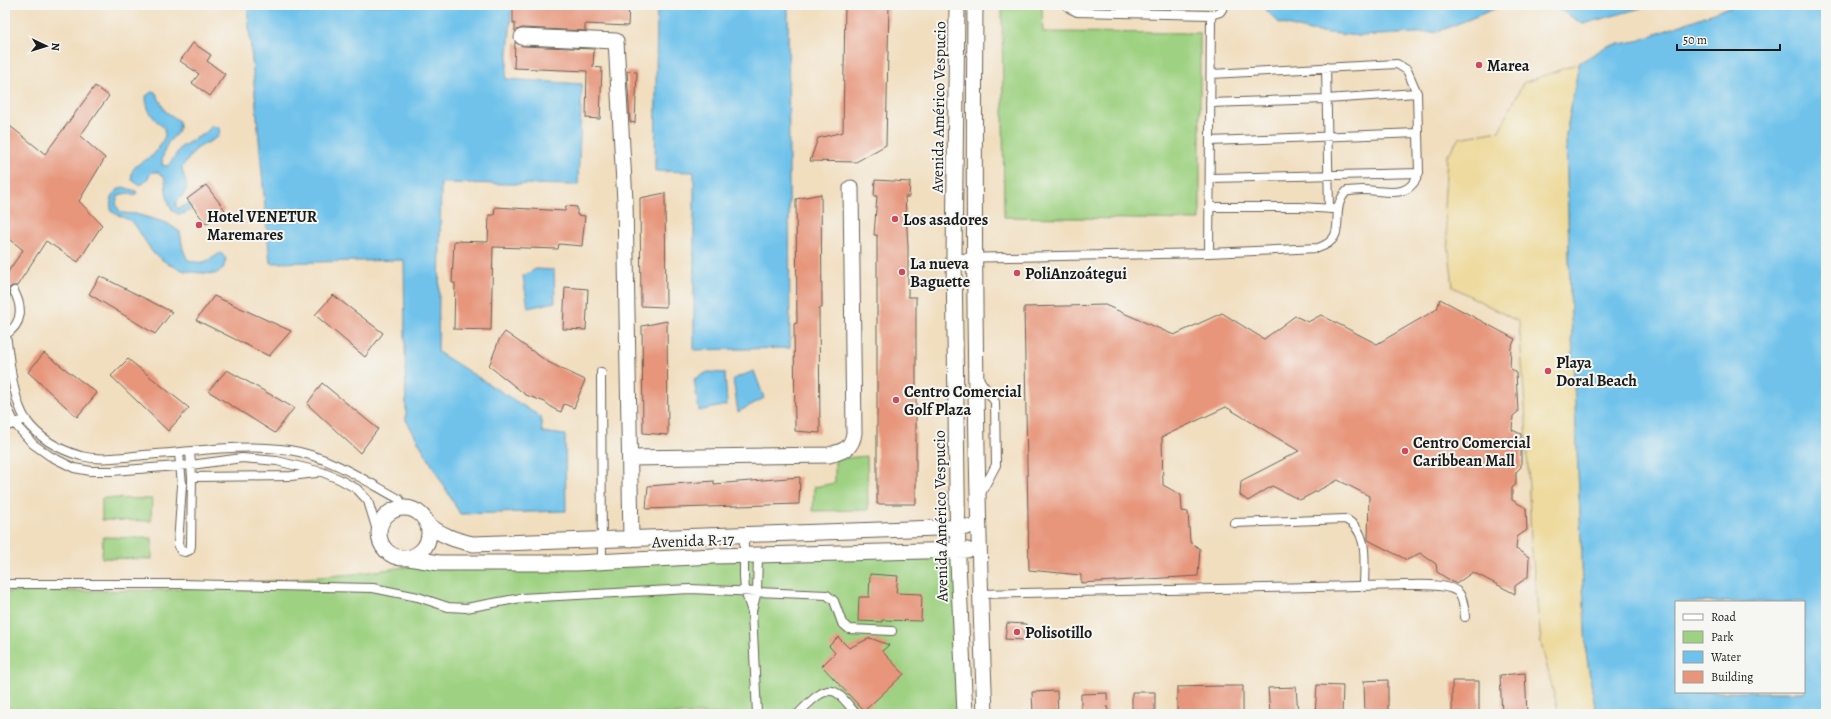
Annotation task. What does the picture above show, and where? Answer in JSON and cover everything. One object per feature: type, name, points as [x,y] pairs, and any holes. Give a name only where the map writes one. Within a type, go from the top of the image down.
[{"type":"street","name":"Avenida Américo Vespucio","points":[[957,5],[954,258],[958,550],[965,714]]},
{"type":"street","points":[[975,5],[973,258],[978,550],[985,714]]},
{"type":"street","points":[[522,37],[616,41],[625,201],[631,539]]},
{"type":"street","points":[[630,458],[829,455],[846,450],[853,441],[854,433],[851,188]]},
{"type":"street","points":[[379,537],[379,528],[382,520],[395,509],[405,508]]},
{"type":"street","name":"Avenida R-17","points":[[405,508],[418,512],[428,524],[441,534],[453,540],[473,544],[978,527]]},
{"type":"street","points":[[409,558],[417,555],[424,549],[428,541],[428,524]]},
{"type":"street","name":"Avenida R-17","points":[[379,537],[381,543],[390,554],[396,557],[439,563],[602,562],[751,556],[978,550]]},
{"type":"street","points":[[473,544],[474,563]]},
{"type":"lane","points":[[1066,5],[1077,12],[1211,15],[1220,12],[1225,5]]},
{"type":"lane","points":[[1209,253],[1211,15]]},
{"type":"lane","points":[[1211,74],[1397,64],[1407,70],[1417,93],[1419,173],[1415,182],[1408,189],[1398,193],[1362,190],[1347,191],[1340,197],[1333,209]]},
{"type":"lane","points":[[954,258],[1209,253],[1318,248],[1327,245],[1333,239],[1337,230],[1328,176],[1326,67]]},
{"type":"lane","points":[[1210,103],[1326,99],[1417,93]]},
{"type":"lane","points":[[1210,140],[1418,133]]},
{"type":"lane","points":[[1210,178],[1419,173]]},
{"type":"lane","points":[[1210,208],[1300,207],[1333,209]]},
{"type":"lane","points":[[14,291],[20,301],[21,314],[16,327],[6,335],[16,394],[26,419],[41,436],[60,448],[81,456],[106,458],[248,447],[289,450],[326,460],[356,475],[399,500],[405,508]]},
{"type":"lane","points":[[601,372],[602,562]]},
{"type":"lane","points":[[5,400],[6,407],[15,424],[33,444],[50,456],[74,468],[91,471],[112,471],[192,465],[242,458],[277,461],[322,472],[357,489],[368,501],[379,537]]},
{"type":"lane","points":[[5,427],[26,419]]},
{"type":"lane","points":[[179,453],[182,485],[178,544],[181,551],[185,552],[190,550],[191,546],[192,465],[190,452]]},
{"type":"lane","points":[[192,476],[291,476],[322,472]]},
{"type":"lane","points":[[1234,523],[1345,519],[1354,523],[1363,540],[1364,587]]},
{"type":"lane","points":[[744,535],[751,556],[757,591],[752,612]]},
{"type":"lane","points":[[751,556],[746,591],[752,612],[757,714]]},
{"type":"lane","points":[[5,584],[181,584],[373,588],[418,597],[448,607],[466,608],[521,598],[536,597],[690,589],[757,591],[826,595],[834,601],[842,623],[848,629],[892,632]]},
{"type":"lane","points":[[980,594],[1406,585],[1450,587],[1459,592],[1463,599],[1466,617]]},
{"type":"lane","points":[[798,714],[822,692],[829,690],[836,692],[856,714]]},
{"type":"green space","points":[[1002,5],[1042,5],[1043,32],[1200,33],[1200,220],[1004,217]]},
{"type":"green space","points":[[867,456],[868,510],[813,511],[814,487],[835,483],[835,459]]},
{"type":"green space","points":[[102,498],[152,499],[151,521],[102,520]]},
{"type":"green space","points":[[103,537],[152,538],[152,559],[102,558]]},
{"type":"green space","points":[[958,550],[965,714],[5,714],[5,592],[164,590],[353,574],[413,566]]},
{"type":"sand","name":"Playa Doral Beach","points":[[1579,63],[1566,135],[1570,291],[1586,652],[1596,714],[1559,714],[1541,643],[1531,542],[1526,421],[1519,322],[1453,287],[1444,207],[1447,156],[1459,138],[1499,131],[1523,83]]},
{"type":"water","points":[[247,5],[512,5],[506,79],[582,84],[578,185],[441,183],[438,352],[541,417],[542,432],[565,435],[566,511],[460,514],[406,420],[404,260],[270,263]]},
{"type":"water","points":[[657,5],[788,5],[790,348],[694,350],[694,172],[655,171]]},
{"type":"water","points":[[1264,5],[1513,5],[1497,8],[1437,32],[1359,36],[1310,31],[1279,23],[1265,9]]},
{"type":"water","points":[[1552,5],[1652,5],[1583,24]]},
{"type":"water","points":[[1735,5],[1826,5],[1826,714],[1596,714],[1586,652],[1570,291],[1566,135],[1579,63],[1607,46],[1637,41]]},
{"type":"water","points":[[153,91],[156,93],[165,111],[179,121],[178,131],[165,148],[162,165],[168,166],[181,147],[205,133],[212,126],[218,127],[220,130],[218,137],[196,149],[182,167],[186,189],[176,202],[176,208],[189,204],[191,205],[189,211],[182,214],[172,210],[167,198],[165,179],[158,172],[152,172],[146,181],[139,185],[132,180],[133,170],[135,167],[153,155],[165,136],[164,128],[153,117],[147,106],[146,96]]},
{"type":"water","points":[[123,187],[136,191],[137,193],[135,196],[127,193],[119,195],[116,204],[122,213],[136,214],[167,223],[180,232],[183,249],[187,259],[197,262],[205,262],[220,253],[226,259],[223,269],[215,274],[185,271],[168,264],[153,253],[133,222],[112,212],[112,197],[116,191]]},
{"type":"water","points":[[536,269],[554,270],[555,302],[528,308],[523,276]]},
{"type":"water","points":[[754,371],[764,398],[738,412],[733,379]]},
{"type":"water","points":[[708,372],[725,373],[727,405],[699,411],[694,379]]},
{"type":"building","points":[[513,5],[629,5],[628,26],[585,24],[585,31],[522,28],[515,31],[515,23],[513,23]]},
{"type":"building","points":[[845,5],[889,5],[886,145],[856,162],[810,161],[818,138],[843,132]]},
{"type":"building","points":[[515,42],[522,46],[594,49],[593,67],[602,68],[600,119],[586,118],[587,71],[514,68]]},
{"type":"building","points":[[193,43],[211,55],[207,61],[225,74],[210,96],[192,83],[199,74],[180,61]]},
{"type":"building","points":[[627,71],[637,72],[635,123],[630,122]]},
{"type":"building","points":[[95,86],[109,96],[80,136],[105,158],[79,201],[102,225],[78,262],[46,241],[17,286],[12,286],[9,288],[10,296],[5,305],[5,276],[23,250],[5,235],[5,122],[45,154]]},
{"type":"building","name":"Centro Comercial Golf Plaza","points":[[875,180],[910,182],[909,197],[905,197],[908,246],[908,297],[916,297],[916,504],[877,504],[877,235],[874,235],[877,196],[874,196]]},
{"type":"building","points":[[206,185],[225,210],[206,224],[187,199]]},
{"type":"building","points":[[665,193],[666,307],[641,306],[640,198]]},
{"type":"building","points":[[821,194],[822,308],[819,308],[820,433],[795,431],[794,324],[797,323],[796,199]]},
{"type":"building","points":[[566,206],[577,207],[577,215],[585,216],[582,246],[559,244],[558,249],[493,247],[491,330],[454,329],[455,283],[452,283],[454,241],[488,242],[489,215],[494,215],[495,207],[565,211]]},
{"type":"building","points":[[100,276],[172,312],[155,334],[89,294]]},
{"type":"building","points":[[565,287],[588,289],[586,330],[563,329]]},
{"type":"building","points":[[333,295],[383,333],[365,357],[315,315]]},
{"type":"building","points":[[214,296],[291,331],[269,356],[196,320]]},
{"type":"building","name":"Centro Comercial Caribbean Mall","points":[[1440,299],[1515,339],[1511,348],[1510,368],[1516,372],[1518,412],[1513,416],[1512,430],[1521,434],[1521,467],[1516,472],[1516,484],[1512,488],[1512,500],[1526,508],[1527,530],[1517,537],[1516,549],[1529,557],[1528,577],[1515,586],[1515,594],[1473,572],[1456,584],[1437,572],[1436,564],[1420,553],[1407,560],[1368,540],[1369,496],[1338,480],[1300,500],[1272,486],[1248,501],[1240,495],[1241,481],[1299,451],[1226,407],[1162,437],[1163,485],[1181,495],[1182,511],[1188,512],[1190,542],[1200,549],[1198,576],[1081,583],[1081,575],[1029,570],[1024,307],[1105,305],[1174,335],[1222,313],[1264,339],[1295,316],[1308,322],[1321,315],[1377,344],[1437,309]]},
{"type":"building","points":[[667,321],[668,435],[643,433],[642,326]]},
{"type":"building","points":[[505,332],[548,362],[585,380],[574,408],[564,404],[561,412],[554,409],[545,402],[526,395],[489,366],[499,340]]},
{"type":"building","points":[[44,353],[97,393],[77,417],[28,372]]},
{"type":"building","points":[[128,359],[189,408],[168,431],[111,376]]},
{"type":"building","points":[[227,370],[294,408],[275,433],[208,391]]},
{"type":"building","points":[[322,383],[378,429],[360,453],[307,404]]},
{"type":"building","points":[[800,477],[799,504],[646,509],[648,486],[714,481],[714,484]]},
{"type":"building","points":[[870,574],[898,576],[896,593],[922,594],[921,621],[858,621],[859,597],[869,597]]},
{"type":"building","points":[[1007,623],[1026,624],[1024,640],[1005,639]]},
{"type":"building","points":[[838,637],[849,648],[870,638],[889,645],[882,651],[904,674],[864,711],[822,666],[835,653],[829,646]]},
{"type":"building","points":[[1525,673],[1527,714],[1502,714],[1500,675]]},
{"type":"building","points":[[1388,680],[1388,714],[1365,714],[1364,681]]},
{"type":"building","points":[[1452,681],[1479,681],[1479,714],[1452,714]]},
{"type":"building","points":[[1317,685],[1343,686],[1342,714],[1315,714]]},
{"type":"building","points":[[1243,686],[1243,714],[1177,714],[1177,687]]},
{"type":"building","points":[[1296,687],[1298,714],[1270,714],[1268,688]]},
{"type":"building","points":[[1057,691],[1058,714],[1033,714],[1032,692]]},
{"type":"building","points":[[1132,692],[1155,692],[1155,714],[1132,714]]},
{"type":"building","points":[[1107,693],[1108,714],[1081,714],[1081,694]]},
{"type":"place","name":"Marea","points":[[1479,65]]},
{"type":"place","name":"Los asadores","points":[[895,219]]},
{"type":"place","name":"Hotel VENETUR Maremares","points":[[199,225]]},
{"type":"place","name":"La nueva Baguette","points":[[902,272]]},
{"type":"place","name":"PoliAnzoátegui","points":[[1017,273]]},
{"type":"place","name":"Playa Doral Beach","points":[[1548,371]]},
{"type":"place","name":"Centro Comercial Golf Plaza","points":[[896,400]]},
{"type":"place","name":"Centro Comercial Caribbean Mall","points":[[1405,451]]},
{"type":"place","name":"Polisotillo","points":[[1017,632]]}]
